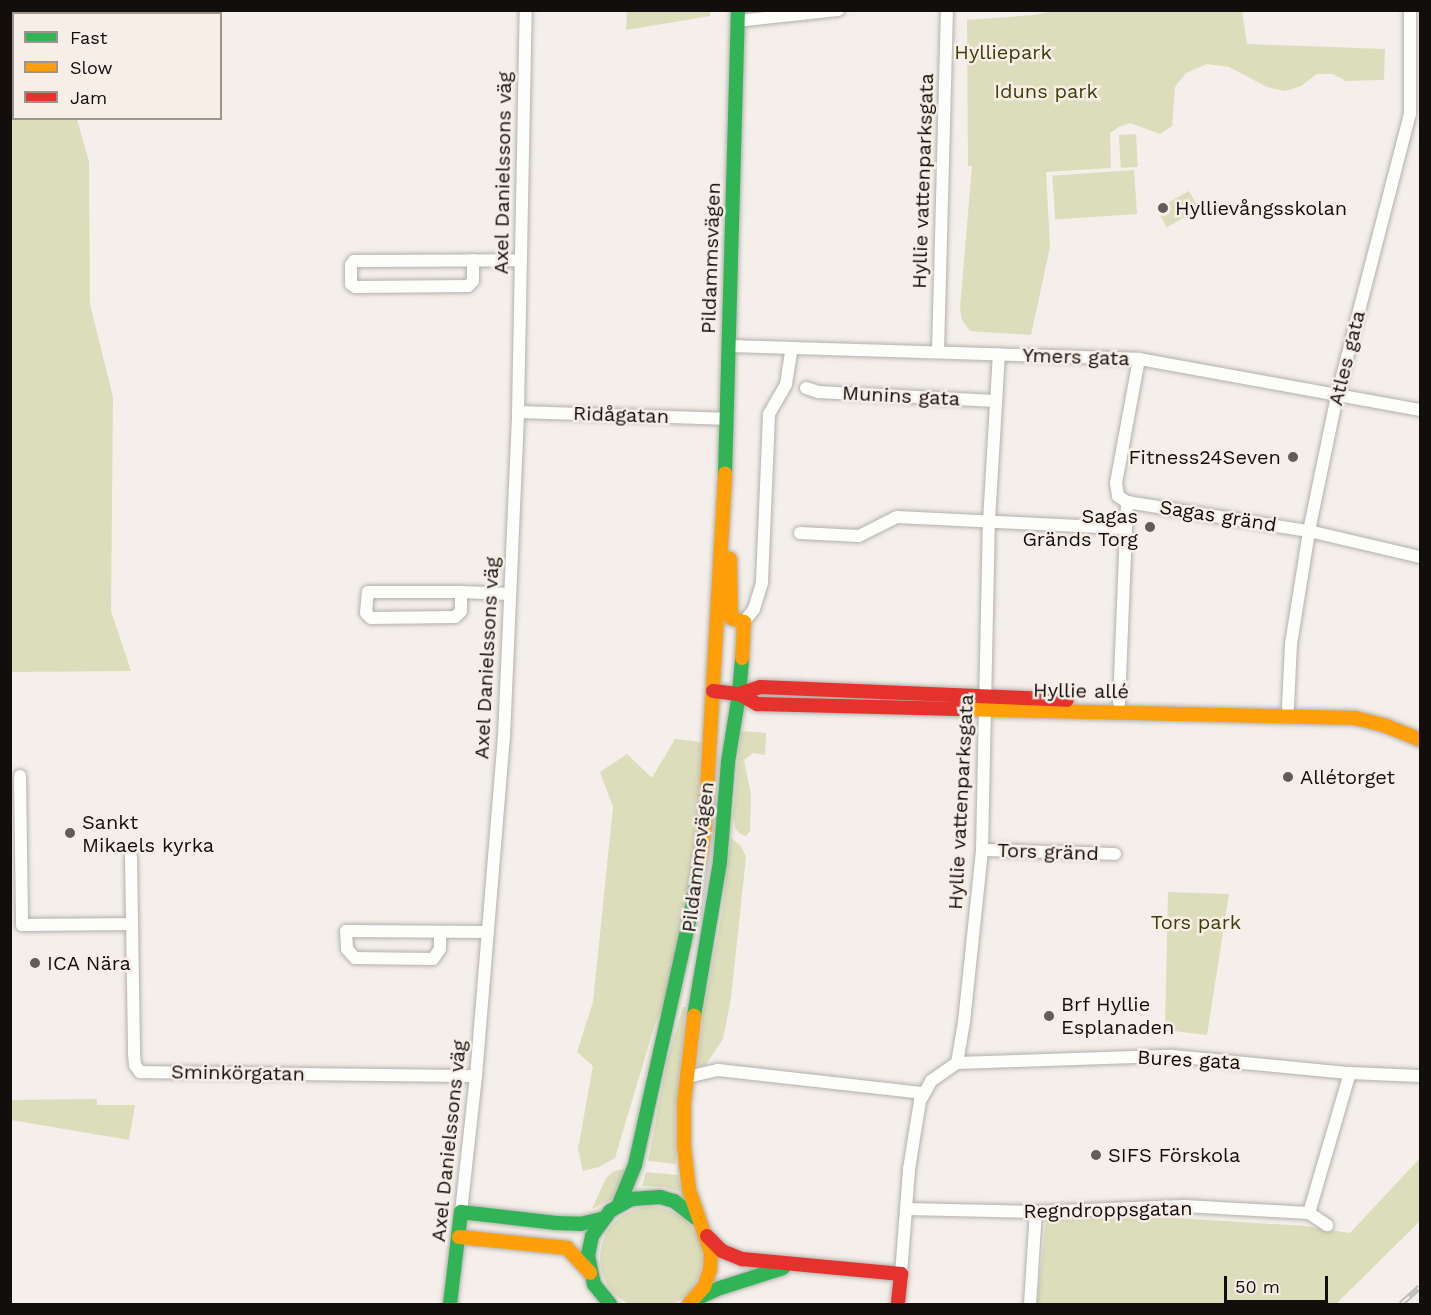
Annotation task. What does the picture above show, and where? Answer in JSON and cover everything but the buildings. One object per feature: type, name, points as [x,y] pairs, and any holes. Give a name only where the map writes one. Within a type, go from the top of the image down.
[{"type":"main road","name":"Pildammsvägen","points":[[619,1204],[635,1165],[693,903],[705,824],[724,508],[738,16]]},
{"type":"main road","name":"Pildammsvägen","points":[[691,1303],[704,1287],[710,1270],[711,1253],[707,1236],[696,1218],[689,1190],[684,1146],[687,1077],[694,1005],[719,872],[728,762],[739,694],[744,622],[732,618],[729,547],[724,508]]},
{"type":"main road","name":"Hyllie allé","points":[[713,691],[739,694],[757,704],[986,701],[1288,707],[1381,713],[1420,730]]},
{"type":"main road","name":"Hyllie allé","points":[[986,701],[1354,718],[1386,726],[1420,740]]},
{"type":"main road","name":"Pildammsvägen","points":[[610,1305],[601,1299],[590,1274],[588,1255],[592,1236],[602,1219],[619,1204],[639,1197],[660,1197],[674,1201],[696,1218]]},
{"type":"main road","points":[[461,1212],[556,1223],[580,1224],[602,1219]]},
{"type":"main road","name":"Axel Danielssons väg","points":[[450,1305],[461,1212]]},
{"type":"main road","points":[[707,1236],[722,1251],[741,1259],[901,1274],[898,1305]]},
{"type":"main road","points":[[459,1237],[567,1248],[574,1251],[590,1274]]},
{"type":"main road","points":[[691,1303],[720,1288],[793,1265]]},
{"type":"street","name":"Axel Danielssons väg","points":[[461,1212],[476,1076],[504,737],[518,412],[526,10]]},
{"type":"street","points":[[738,16],[838,10]]},
{"type":"street","name":"Hyllie vattenparksgata","points":[[938,352],[947,10]]},
{"type":"street","name":"Atles gata","points":[[1288,707],[1291,644],[1309,531],[1336,396],[1410,114],[1410,10]]},
{"type":"street","points":[[473,261],[472,281],[468,286],[355,287],[351,284],[351,265],[354,261],[520,260]]},
{"type":"street","name":"Ymers gata","points":[[728,346],[1138,359],[1420,410]]},
{"type":"street","points":[[744,622],[754,609],[762,582],[769,414],[786,384],[792,348]]},
{"type":"street","name":"Hyllie vattenparksgata","points":[[957,1063],[964,1022],[982,850],[989,521],[999,354]]},
{"type":"street","points":[[1119,703],[1127,502],[1118,496],[1116,483],[1138,359]]},
{"type":"street","name":"Munins gata","points":[[806,388],[818,392],[996,401]]},
{"type":"street","name":"Ridågatan","points":[[518,412],[725,418]]},
{"type":"street","name":"Sagas gränd","points":[[1127,502],[1309,531],[1420,557]]},
{"type":"street","points":[[800,534],[859,537],[897,518],[1125,528]]},
{"type":"street","points":[[461,592],[461,610],[455,617],[371,618],[366,613],[368,592],[461,592],[510,594]]},
{"type":"street","points":[[20,776],[22,925],[132,929],[131,857]]},
{"type":"street","name":"Tors gränd","points":[[982,850],[1115,854]]},
{"type":"street","name":"Sminkörgatan","points":[[132,929],[134,1054],[135,1065],[140,1072],[476,1076]]},
{"type":"street","points":[[440,932],[440,950],[433,959],[355,958],[347,949],[346,931],[488,932]]},
{"type":"street","name":"Bures gata","points":[[957,1063],[1172,1056],[1350,1073],[1420,1076]]},
{"type":"street","points":[[901,1274],[909,1169],[922,1093],[939,1073],[957,1063]]},
{"type":"street","points":[[687,1077],[718,1070],[922,1093]]},
{"type":"street","points":[[1327,1225],[1309,1213],[1350,1073]]},
{"type":"street","name":"Regndroppsgatan","points":[[907,1209],[1036,1212],[1184,1206],[1309,1213]]},
{"type":"street","points":[[1030,1305],[1036,1212]]},
{"type":"green space","points":[[627,11],[710,11],[710,16],[626,30]]},
{"type":"green space","name":"Iduns park","points":[[1053,11],[1242,11],[1247,44],[1385,49],[1384,80],[1346,81],[1333,74],[1317,74],[1301,86],[1285,91],[1267,87],[1229,67],[1207,64],[1186,73],[1175,87],[1172,126],[1160,134],[1130,123],[1110,133],[1111,168],[1046,172],[1050,247],[1031,335],[970,331],[962,320],[960,308],[972,166],[968,166],[967,20],[1034,15]]},
{"type":"green space","points":[[10,37],[12,37],[12,120],[77,120],[89,162],[90,304],[113,397],[111,611],[131,671],[12,672]]},
{"type":"green space","points":[[1136,134],[1138,167],[1121,168],[1119,135]]},
{"type":"green space","points":[[1134,170],[1137,214],[1055,220],[1052,176]]},
{"type":"green space","points":[[1189,191],[1199,209],[1167,227],[1157,209]]},
{"type":"green space","points":[[741,731],[766,733],[765,755],[753,753],[744,760],[751,794],[750,831],[746,836],[740,834],[735,828],[733,815]]},
{"type":"green space","points":[[675,739],[701,742],[697,823],[674,983],[655,1024],[615,1158],[599,1167],[583,1171],[578,1149],[593,1066],[577,1052],[593,1002],[613,807],[600,772],[627,754],[652,778]]},
{"type":"green space","points":[[731,838],[741,846],[746,857],[731,998],[723,1039],[705,1066],[700,1068],[698,1064],[703,1014],[722,912]]},
{"type":"green space","name":"Tors park","points":[[1168,892],[1229,894],[1207,1035],[1165,1030]]},
{"type":"green space","points":[[683,1007],[686,1007],[675,1115],[676,1164],[648,1161],[667,1061]]},
{"type":"green space","points":[[97,1099],[97,1105],[135,1105],[129,1140],[11,1120],[11,1100]]},
{"type":"green space","points":[[1420,1158],[1420,1221],[1336,1304],[1037,1304],[1046,1220],[1160,1217],[1306,1226],[1350,1233]]},
{"type":"green space","points":[[626,1169],[612,1199],[592,1209],[606,1178],[614,1171]]},
{"type":"green space","points":[[646,1172],[678,1175],[681,1192],[664,1187],[642,1186]]},
{"type":"green space","points":[[651,1207],[670,1211],[687,1222],[698,1239],[702,1258],[698,1277],[687,1294],[670,1305],[651,1309],[632,1305],[615,1294],[604,1277],[600,1258],[604,1239],[615,1222],[632,1211]]},
{"type":"railway","points":[[1401,1304],[1420,1287]]},
{"type":"traffic: fast","points":[[725,474],[738,10]]},
{"type":"traffic: fast","points":[[694,1016],[720,862],[728,762],[739,694],[742,658]]},
{"type":"traffic: fast","points":[[619,1204],[635,1165],[693,903],[700,860]]},
{"type":"traffic: fast","points":[[610,1304],[594,1284],[588,1255],[592,1236],[610,1211],[632,1199],[660,1197],[674,1201],[696,1218]]},
{"type":"traffic: fast","points":[[450,1304],[461,1212],[556,1223],[580,1224],[602,1219]]},
{"type":"traffic: fast","points":[[694,1300],[720,1288],[783,1268]]},
{"type":"traffic: slow","points":[[700,860],[705,824],[725,474]]},
{"type":"traffic: slow","points":[[730,559],[731,618],[744,622],[742,658]]},
{"type":"traffic: slow","points":[[958,709],[1355,718],[1386,726],[1420,740]]},
{"type":"traffic: slow","points":[[689,1304],[704,1287],[710,1270],[711,1253],[689,1190],[684,1146],[684,1103],[694,1016]]},
{"type":"traffic: slow","points":[[459,1237],[567,1248],[590,1273]]},
{"type":"traffic: jam","points":[[739,694],[760,687],[1067,700]]},
{"type":"traffic: jam","points":[[713,691],[739,694],[757,704],[958,709]]},
{"type":"traffic: jam","points":[[707,1236],[722,1251],[742,1259],[901,1274],[898,1304]]},
{"type":"place","name":"Hyllievångsskolan","points":[[1163,208]]},
{"type":"place","name":"Fitness24Seven","points":[[1293,457]]},
{"type":"place","name":"Sagas Gränds Torg","points":[[1150,527]]},
{"type":"place","name":"Allétorget","points":[[1288,777]]},
{"type":"place","name":"Sankt Mikaels kyrka","points":[[70,833]]},
{"type":"place","name":"ICA Nära","points":[[35,963]]},
{"type":"place","name":"Brf Hyllie Esplanaden","points":[[1049,1016]]},
{"type":"place","name":"SIFS Förskola","points":[[1096,1155]]},
{"type":"park label","name":"Hylliepark","points":[[1003,52]]}]
